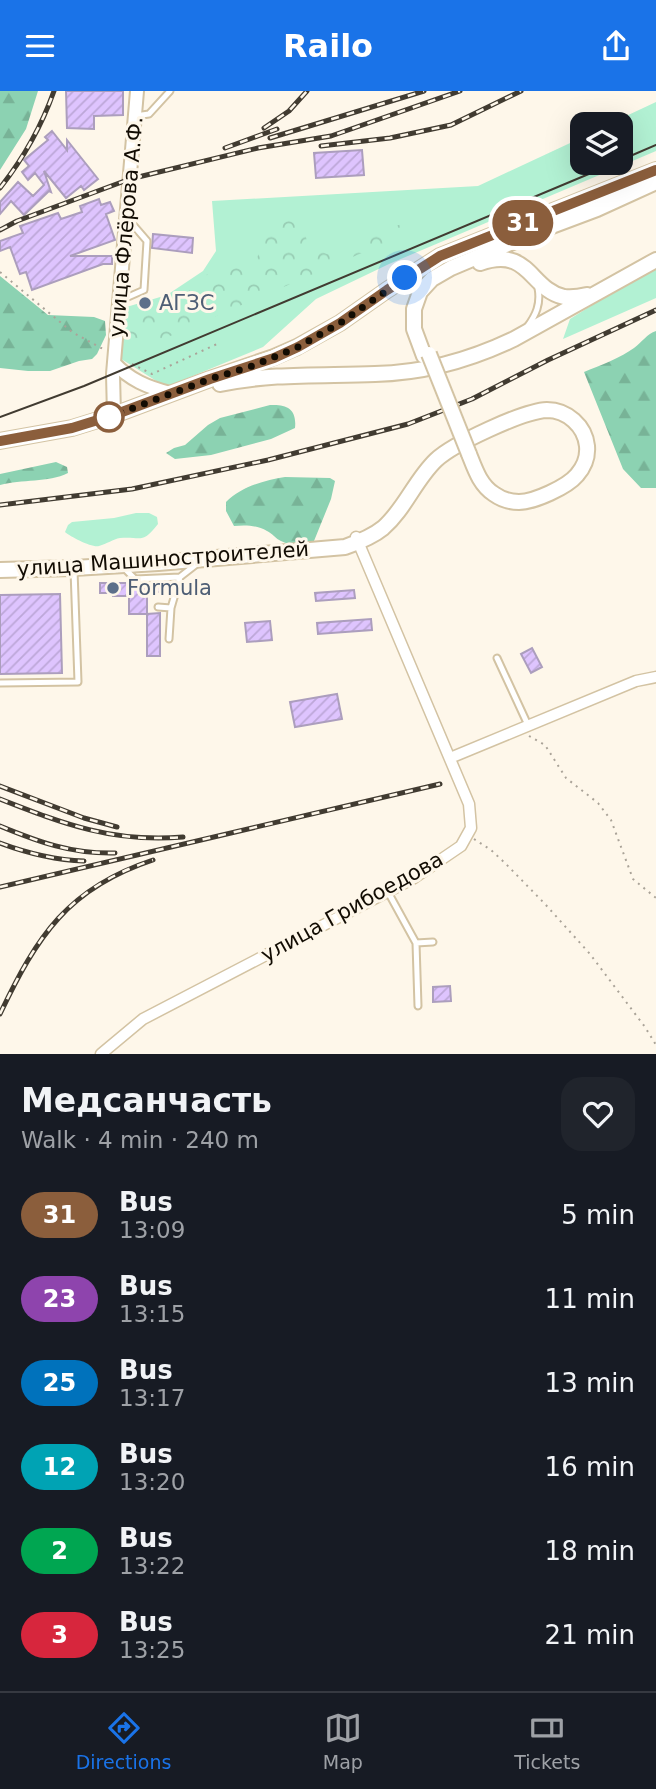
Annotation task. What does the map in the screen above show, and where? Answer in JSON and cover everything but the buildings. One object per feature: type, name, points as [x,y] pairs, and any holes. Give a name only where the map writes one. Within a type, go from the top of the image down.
[{"type":"main road","points":[[145,405],[170,393],[255,365],[298,347],[340,323],[440,256],[656,170]]},
{"type":"main road","points":[[426,355],[414,329],[414,309],[420,292],[432,279],[541,229],[597,209],[656,182]]},
{"type":"main road","points":[[426,355],[418,316],[424,295],[436,283],[453,273],[487,260],[514,261],[525,267],[553,292],[564,297],[587,295],[611,286]]},
{"type":"main road","points":[[0,441],[72,428],[236,380],[334,374],[377,375],[449,365],[514,339],[656,260]]},
{"type":"main road","name":"улица Машиностроителей","points":[[0,570],[204,559],[326,547],[358,540],[389,514],[421,469],[443,447],[470,432],[522,411],[547,405],[566,409],[579,417],[591,437],[591,463],[577,483],[550,499],[520,507],[501,504],[484,494],[476,483],[467,455],[426,355]]},
{"type":"street","name":"улица Флёрова А.Ф.","points":[[114,415],[115,359],[137,91]]},
{"type":"street","points":[[115,359],[121,371],[145,387],[170,393]]},
{"type":"street","points":[[358,540],[469,804],[471,828],[467,835]]},
{"type":"street","points":[[450,758],[636,681],[656,677]]},
{"type":"street","name":"улица Грибоедова","points":[[101,1054],[143,1019],[414,878],[461,846],[467,835]]},
{"type":"lane","points":[[135,116],[149,114],[170,91]]},
{"type":"lane","points":[[120,301],[144,290],[147,241],[127,217]]},
{"type":"lane","points":[[514,339],[536,315],[540,300],[535,277]]},
{"type":"lane","points":[[121,565],[135,579],[180,577],[204,559]]},
{"type":"lane","points":[[0,683],[78,682],[74,568]]},
{"type":"lane","points":[[169,639],[171,608],[180,577]]},
{"type":"lane","points":[[158,607],[171,608]]},
{"type":"lane","points":[[497,659],[528,725]]},
{"type":"lane","points":[[388,892],[416,943],[418,1006]]},
{"type":"lane","points":[[416,943],[433,942]]},
{"type":"path","points":[[0,272],[72,332],[115,359],[152,374],[217,344]]},
{"type":"path","points":[[511,732],[530,736],[545,745],[566,778],[598,803],[611,820],[633,879],[656,898]]},
{"type":"path","points":[[467,835],[491,850],[545,904],[590,954],[656,1045]]},
{"type":"green space","points":[[0,91],[38,91],[26,129],[0,170]]},
{"type":"green space","points":[[656,102],[656,151],[633,161],[633,113]]},
{"type":"green space","points":[[570,143],[570,175],[599,175],[389,264],[316,299],[263,347],[166,387],[118,357],[123,308],[167,295],[203,271],[216,251],[212,201],[478,186]]},
{"type":"green space","points":[[292,219],[303,224],[308,246],[327,254],[409,221],[415,230],[154,343],[134,350],[121,343],[121,326],[131,311],[142,311],[183,296],[212,270],[256,261],[264,233],[277,224]]},
{"type":"green space","points":[[656,265],[656,298],[563,339],[570,319]]},
{"type":"green space","points":[[0,276],[48,315],[94,317],[105,321],[106,335],[97,354],[92,359],[50,371],[0,368]]},
{"type":"green space","points":[[656,331],[656,488],[641,488],[623,469],[584,372],[623,355]]},
{"type":"green space","points":[[270,405],[290,409],[295,428],[271,439],[211,455],[175,459],[166,453],[185,445],[220,418]]},
{"type":"green space","points":[[56,462],[67,467],[68,473],[52,478],[0,485],[0,474]]},
{"type":"green space","points":[[285,477],[330,478],[335,481],[331,499],[314,541],[293,545],[259,528],[234,526],[226,511],[226,502],[254,485]]},
{"type":"green space","points":[[149,513],[157,517],[158,524],[153,531],[141,538],[120,538],[96,546],[82,542],[65,532],[72,522]]},
{"type":"tram line","points":[[633,155],[656,145]]},
{"type":"tram line","points":[[0,417],[84,386],[586,175]]},
{"type":"railway","points":[[0,188],[31,141],[54,91]]},
{"type":"railway","points":[[264,128],[289,111],[307,91]]},
{"type":"railway","points":[[270,138],[424,91]]},
{"type":"railway","points":[[0,230],[17,221],[130,179],[258,148],[331,136],[460,91]]},
{"type":"railway","points":[[321,146],[390,138],[451,125],[521,91]]},
{"type":"railway","points":[[225,148],[277,129]]},
{"type":"railway","points":[[0,505],[132,489],[268,460],[408,424],[472,399],[656,310]]},
{"type":"railway","points":[[0,887],[440,784]]},
{"type":"railway","points":[[0,786],[84,818],[117,827]]},
{"type":"railway","points":[[0,799],[89,830],[134,837],[183,837]]},
{"type":"railway","points":[[0,826],[56,846],[115,853]]},
{"type":"railway","points":[[0,843],[41,855],[84,861]]},
{"type":"railway","points":[[0,1014],[28,961],[58,918],[98,885],[153,860]]},
{"type":"bus line","name":"31","points":[[0,441],[72,428],[145,405],[170,393],[274,358],[340,323],[440,256],[656,170]]},
{"type":"place","name":"АГЗС","points":[[145,303]]},
{"type":"place","name":"Formula","points":[[113,588]]},
{"type":"route","points":[[109,417],[298,347],[340,323],[405,278]]}]
